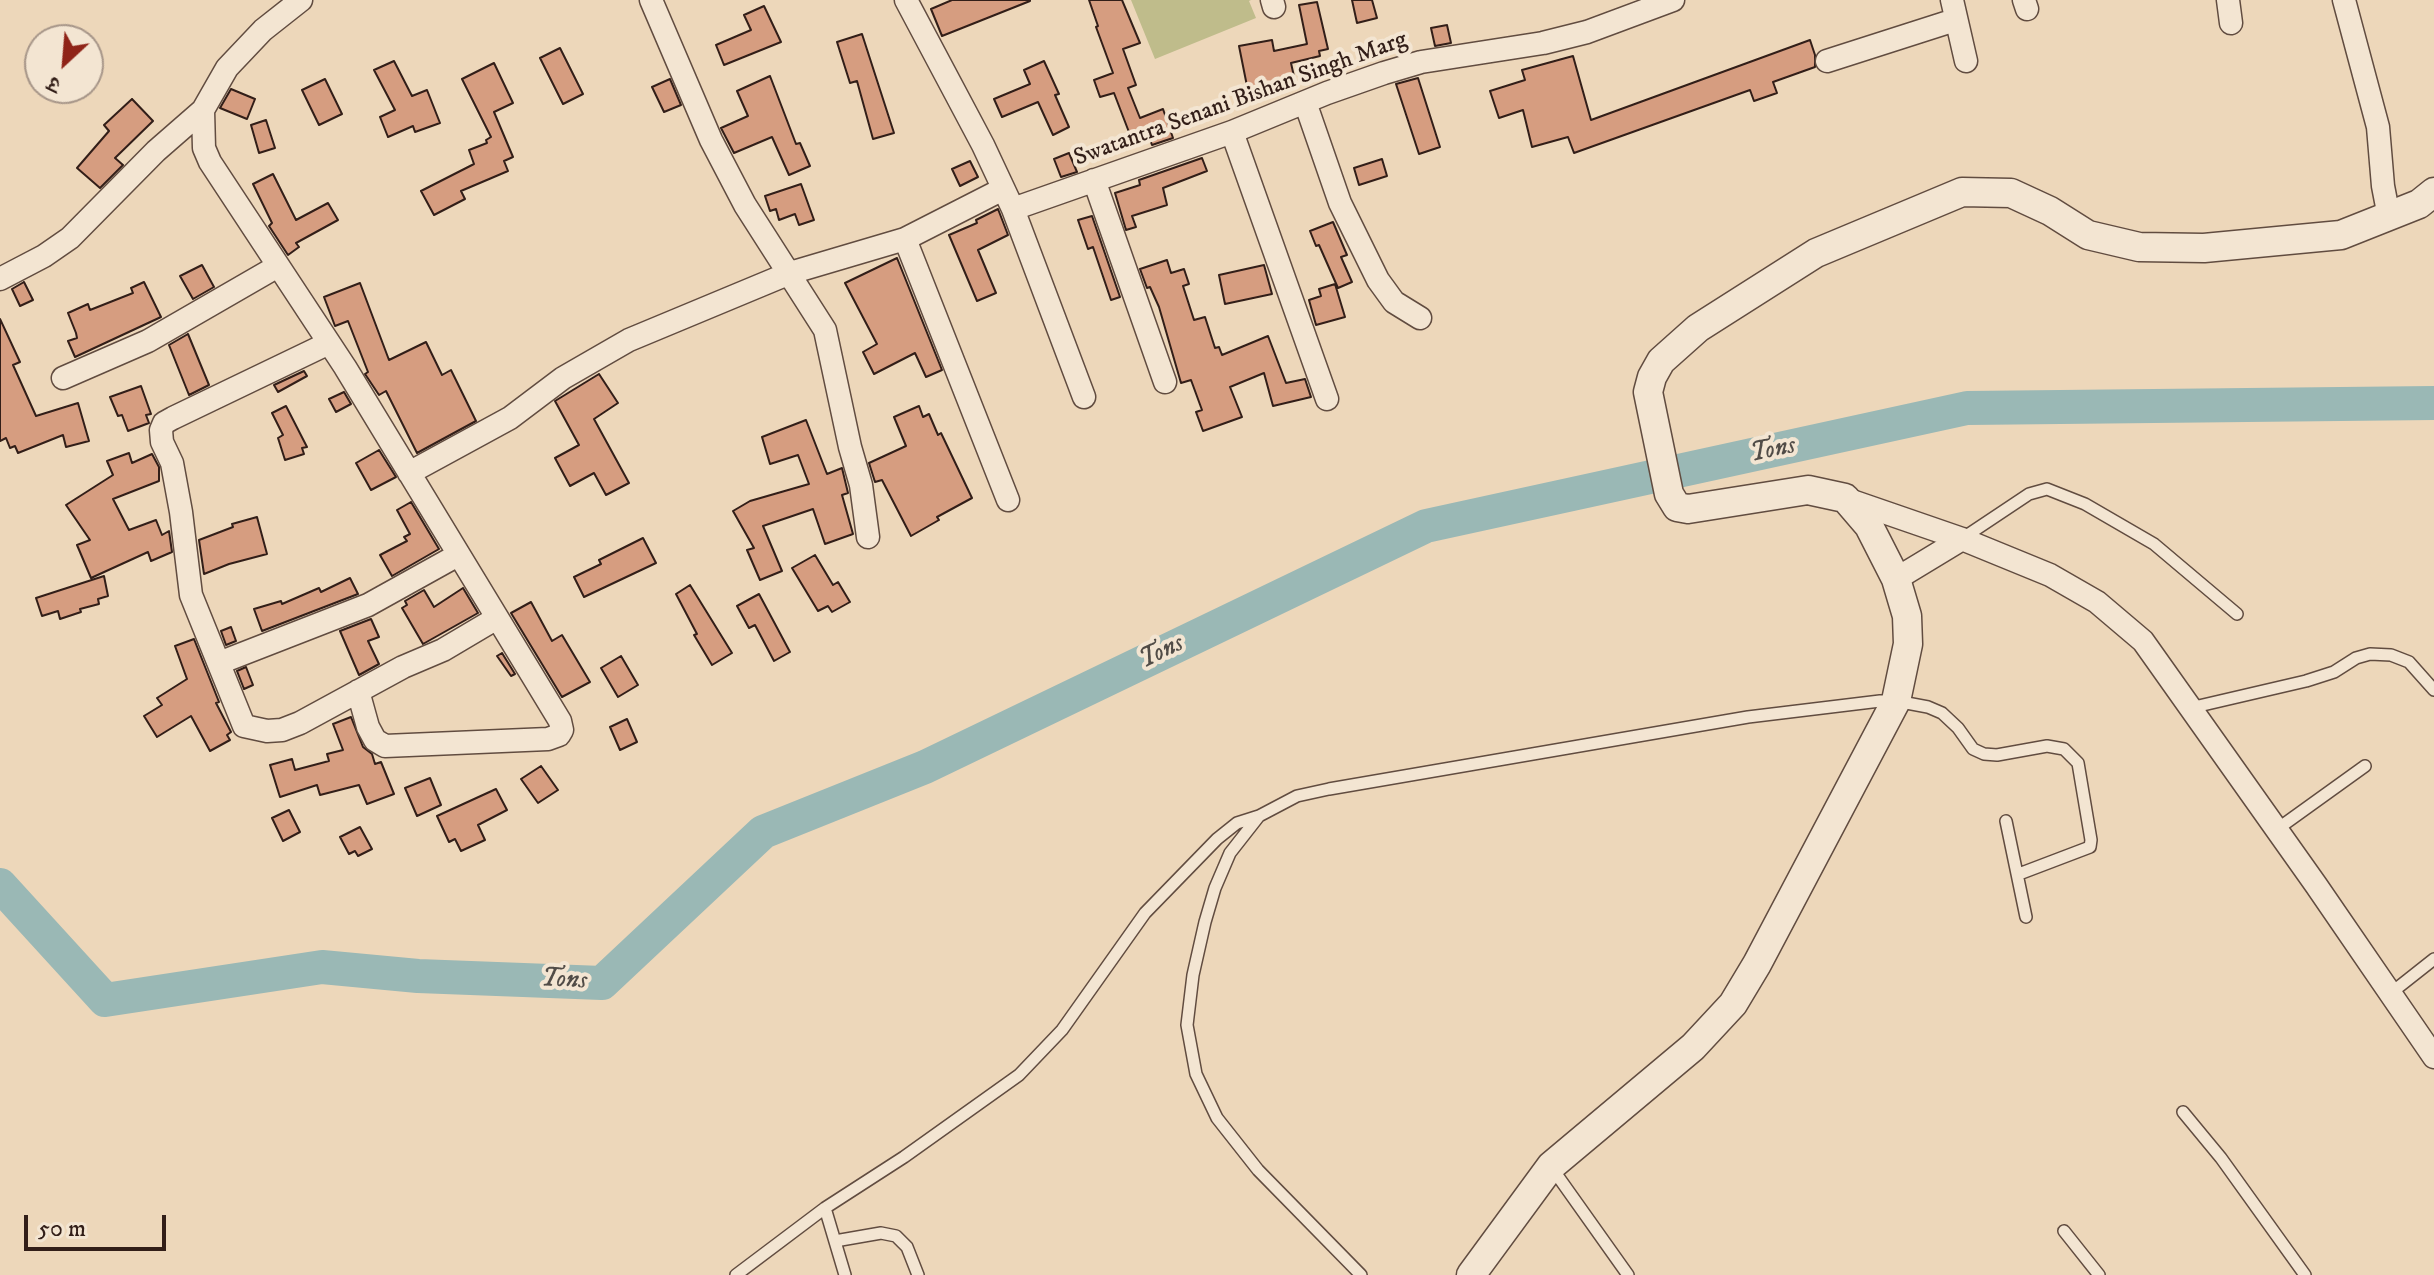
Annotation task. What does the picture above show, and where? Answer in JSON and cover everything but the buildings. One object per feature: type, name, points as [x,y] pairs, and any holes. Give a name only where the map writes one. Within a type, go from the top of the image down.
[{"type":"street","points":[[0,279],[70,238],[156,151],[203,110],[239,53],[301,0]]},
{"type":"street","points":[[651,0],[711,140],[745,205],[825,330],[861,485],[868,537]]},
{"type":"street","points":[[906,0],[1008,199],[1084,397]]},
{"type":"street","name":"Swatantra Senani Bishan Singh Marg","points":[[409,473],[510,418],[563,378],[629,340],[790,273],[905,239],[1008,199],[1094,180],[1421,62],[1543,43],[1587,32],[1673,0]]},
{"type":"street","points":[[2228,0],[2231,23]]},
{"type":"street","points":[[2344,0],[2378,127],[2389,217]]},
{"type":"street","points":[[1827,61],[1954,10],[1966,61]]},
{"type":"street","points":[[1305,102],[1340,203],[1378,280],[1394,302],[1420,318]]},
{"type":"street","points":[[203,110],[204,148],[210,162],[329,343],[560,721],[562,730],[559,735],[548,739],[385,746],[375,740],[368,727],[358,691]]},
{"type":"street","points":[[1232,132],[1327,399]]},
{"type":"street","points":[[1094,180],[1165,382]]},
{"type":"street","points":[[2434,192],[2419,204],[2341,235],[2204,248],[2139,247],[2088,235],[2050,211],[2011,193],[1962,192],[1816,253],[1698,328],[1661,361],[1648,392],[1669,494],[1677,507],[1688,509],[1808,490],[1845,498],[1962,539],[2050,575],[2097,602],[2143,641],[2434,1057]]},
{"type":"street","points":[[905,239],[1008,500]]},
{"type":"street","points":[[63,378],[148,341],[278,266]]},
{"type":"street","points":[[329,343],[173,418],[164,423],[161,430],[162,442],[172,463],[181,512],[191,595],[244,726],[256,730],[282,730],[300,723],[403,667],[443,650],[497,618]]},
{"type":"street","points":[[1471,1275],[1551,1166],[1693,1047],[1733,1004],[1896,701],[1908,644],[1907,616],[1896,579],[1869,526],[1845,498]]},
{"type":"street","points":[[1896,579],[1962,539]]},
{"type":"street","points":[[219,663],[368,605],[458,555]]},
{"type":"lane","points":[[1962,539],[2029,494],[2047,489],[2085,504],[2154,544],[2237,614]]},
{"type":"lane","points":[[2189,708],[2306,681],[2334,672],[2356,658],[2370,654],[2391,655],[2409,662],[2434,690]]},
{"type":"lane","points":[[736,1275],[825,1208],[904,1157],[1019,1075],[1062,1030],[1145,913],[1217,839],[1237,823],[1259,816],[1297,796],[1748,717],[1896,701],[1942,713],[1973,749],[1984,754],[1997,755],[2047,746],[2064,749],[2078,763],[2090,847],[2019,874]]},
{"type":"lane","points":[[2276,830],[2365,766]]},
{"type":"lane","points":[[1259,816],[1230,853],[1205,922],[1193,975],[1187,1025],[1196,1074],[1217,1118],[1258,1170],[1361,1275]]},
{"type":"lane","points":[[2006,821],[2026,917]]},
{"type":"lane","points":[[2391,993],[2434,959]]},
{"type":"lane","points":[[2183,1112],[2221,1158],[2305,1275]]},
{"type":"lane","points":[[1551,1166],[1628,1275]]},
{"type":"lane","points":[[825,1208],[845,1275]]},
{"type":"lane","points":[[2064,1231],[2099,1275]]},
{"type":"lane","points":[[835,1241],[881,1233],[896,1236],[907,1247],[918,1275]]},
{"type":"shaded area","points":[[1131,0],[1251,0],[1256,18],[1155,59]]},
{"type":"waterway","name":"Tons","points":[[0,885],[105,1000],[322,967],[418,976],[602,983],[763,832],[925,767],[1426,526],[1967,408],[2434,403]]}]
